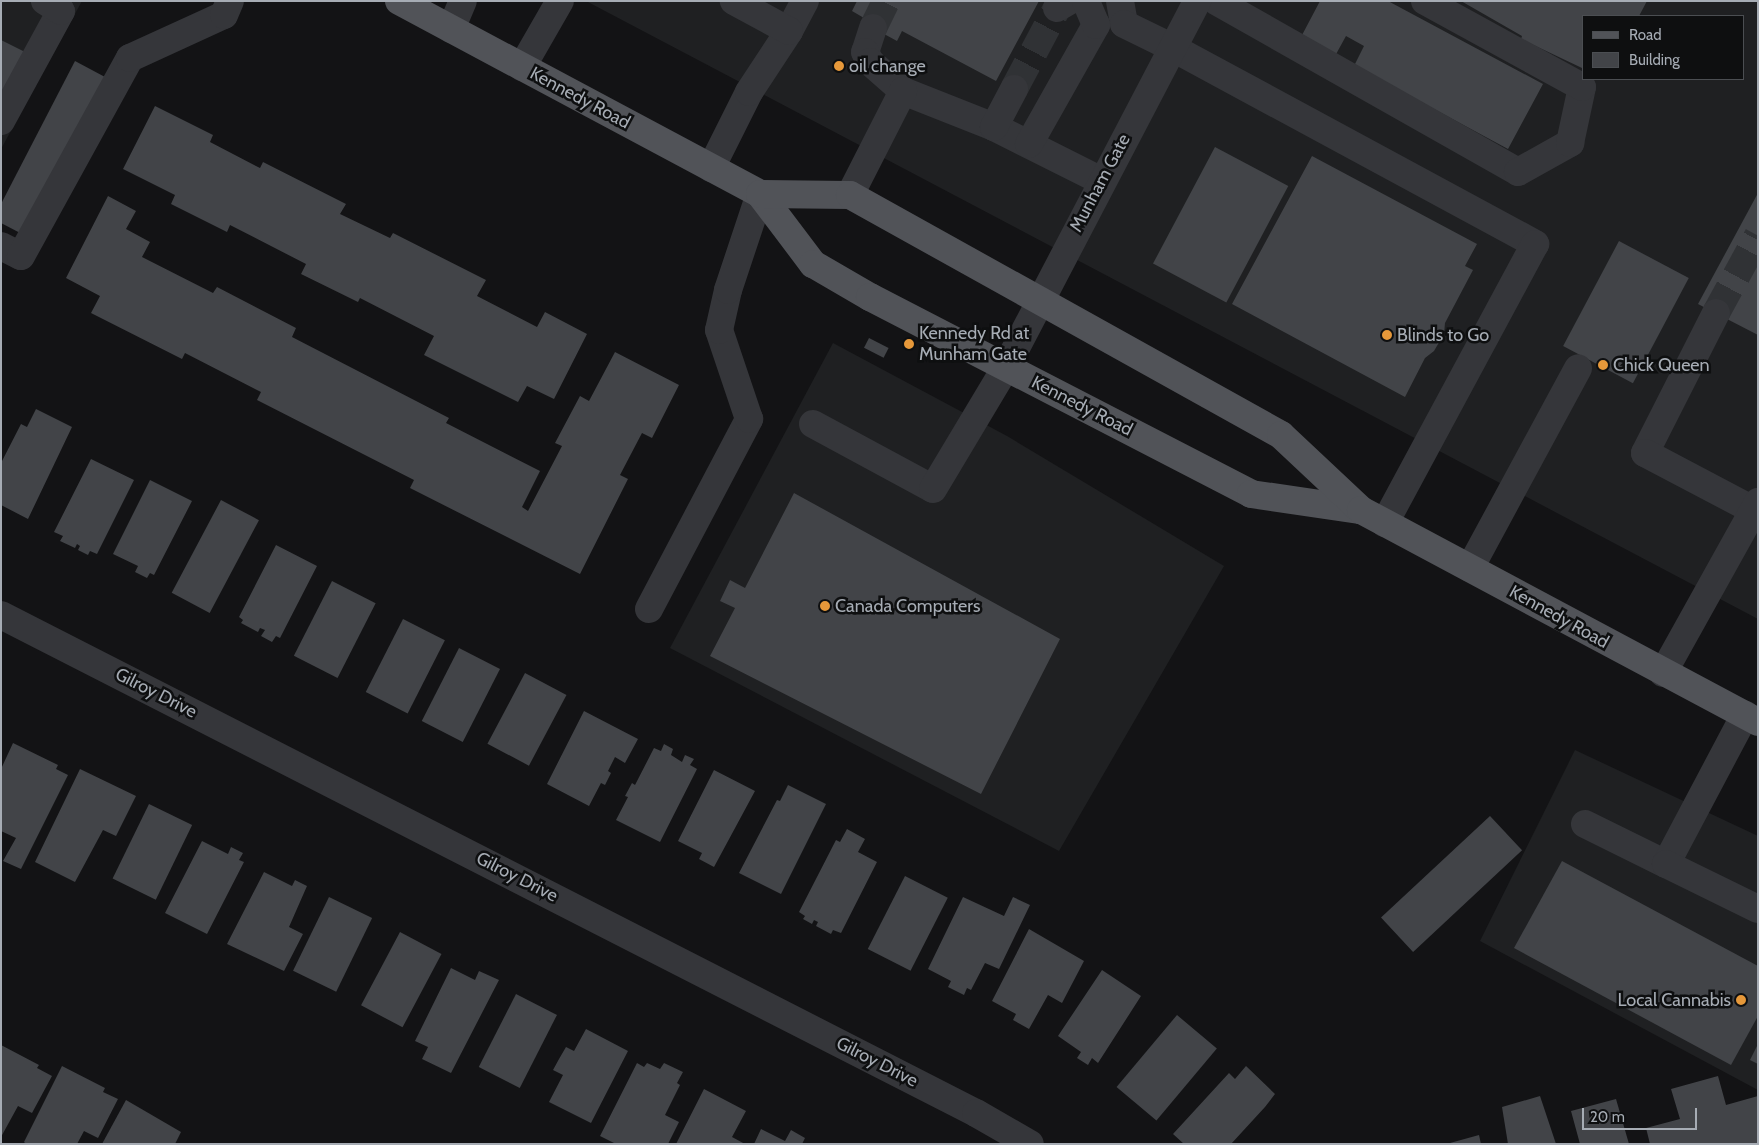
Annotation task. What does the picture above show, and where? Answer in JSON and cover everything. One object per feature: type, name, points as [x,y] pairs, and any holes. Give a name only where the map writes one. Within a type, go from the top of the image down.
[{"type":"main road","name":"Kennedy Road","points":[[399,1],[760,194],[813,264],[1006,367],[1251,494],[1361,510]]},
{"type":"main road","name":"Kennedy Road","points":[[760,194],[850,195],[1281,435],[1361,510],[1752,719]]},
{"type":"street","points":[[1,121],[61,11],[45,1]]},
{"type":"street","points":[[1,246],[21,256],[130,58],[224,15],[230,1]]},
{"type":"street","points":[[451,29],[463,1]]},
{"type":"street","points":[[522,67],[560,1]]},
{"type":"street","points":[[734,1],[789,31]]},
{"type":"street","points":[[711,168],[749,92],[789,31],[805,1]]},
{"type":"street","points":[[1029,144],[1096,24],[1086,1]]},
{"type":"street","points":[[1120,1],[1124,24],[1173,48],[1535,244],[1385,523]]},
{"type":"street","points":[[1196,3],[1518,172],[1570,143],[1582,86],[1424,1]]},
{"type":"street","name":"Munham Gate","points":[[813,424],[934,489],[1006,367],[1038,300],[1196,3]]},
{"type":"street","points":[[873,28],[865,52],[870,62],[903,91],[994,126],[1102,181]]},
{"type":"street","points":[[994,126],[1014,88]]},
{"type":"street","points":[[850,195],[903,91]]},
{"type":"street","points":[[649,609],[749,419],[719,330],[728,290],[760,194]]},
{"type":"street","points":[[1663,673],[1756,506],[1645,453],[1716,313]]},
{"type":"street","points":[[1470,568],[1578,368]]},
{"type":"street","name":"Gilroy Drive","points":[[1,615],[897,1072],[1030,1144]]},
{"type":"street","points":[[1666,864],[1752,719]]},
{"type":"street","points":[[1585,824],[1758,909]]},
{"type":"shaded area","points":[[1,1],[82,1],[1,149]]},
{"type":"shaded area","points":[[586,1],[1758,1],[1758,619]]},
{"type":"shaded area","points":[[833,343],[1007,436],[1224,566],[1059,851],[670,648]]},
{"type":"shaded area","points":[[1575,750],[1758,836],[1758,1090],[1480,941]]},
{"type":"building","points":[[857,1],[1039,1],[996,81],[902,31],[897,41],[873,28],[864,18],[852,11]]},
{"type":"building","points":[[1320,1],[1388,1],[1543,84],[1508,149],[1354,66],[1364,46],[1346,36],[1335,56],[1301,37]]},
{"type":"building","points":[[1461,1],[1647,1],[1640,15],[1582,15],[1582,68],[1521,39],[1522,36]]},
{"type":"building","points":[[1,40],[25,52],[1,95]]},
{"type":"building","points":[[75,61],[105,77],[24,235],[1,223],[1,204]]},
{"type":"building","points":[[155,106],[213,135],[210,142],[260,168],[263,162],[346,204],[340,214],[390,238],[393,233],[486,280],[477,296],[537,327],[545,312],[587,334],[554,399],[527,386],[518,402],[424,355],[434,336],[360,298],[358,302],[301,274],[306,264],[230,225],[227,232],[171,204],[175,195],[123,169]]},
{"type":"building","points":[[1215,147],[1288,186],[1226,303],[1153,264]]},
{"type":"building","points":[[1312,156],[1477,244],[1465,266],[1473,270],[1445,323],[1444,334],[1434,351],[1425,358],[1405,397],[1232,304]]},
{"type":"building","points":[[1758,193],[1758,335],[1698,304]]},
{"type":"building","points":[[108,196],[136,211],[126,229],[150,242],[142,257],[213,293],[217,287],[296,328],[292,337],[449,418],[446,423],[540,471],[522,507],[528,511],[562,446],[555,443],[580,396],[589,401],[615,352],[679,385],[652,438],[642,433],[620,475],[628,479],[580,574],[410,488],[414,480],[257,400],[261,392],[185,353],[182,359],[91,313],[100,296],[66,278]]},
{"type":"building","points":[[1619,241],[1689,278],[1633,383],[1563,346]]},
{"type":"building","points":[[869,338],[889,348],[884,358],[864,348]]},
{"type":"building","points":[[36,409],[72,427],[28,519],[1,505],[1,463],[21,424],[27,427]]},
{"type":"building","points":[[91,459],[134,480],[97,554],[90,551],[88,555],[78,550],[80,546],[77,544],[75,548],[60,541],[63,536],[54,532]]},
{"type":"building","points":[[150,480],[192,501],[154,575],[150,573],[147,578],[135,572],[138,566],[113,554]]},
{"type":"building","points":[[794,493],[1060,639],[981,794],[710,656],[735,608],[720,601],[730,580],[745,588]]},
{"type":"building","points":[[221,500],[259,520],[210,613],[172,593]]},
{"type":"building","points":[[276,545],[317,566],[280,638],[276,636],[272,642],[261,636],[265,630],[260,628],[258,632],[241,623],[243,620],[239,617]]},
{"type":"building","points":[[332,581],[376,603],[338,678],[294,656]]},
{"type":"building","points":[[403,619],[445,640],[408,713],[366,692]]},
{"type":"building","points":[[459,648],[500,669],[463,742],[422,721]]},
{"type":"building","points":[[525,673],[566,695],[529,766],[487,744]]},
{"type":"building","points":[[584,711],[638,739],[625,763],[615,757],[608,771],[611,773],[605,785],[601,783],[589,806],[547,784]]},
{"type":"building","points":[[13,743],[58,765],[56,769],[68,775],[21,869],[3,861],[16,838],[1,831],[1,769]]},
{"type":"building","points":[[664,744],[673,749],[671,755],[682,762],[685,755],[694,759],[690,765],[697,769],[660,842],[616,820],[628,797],[625,796],[632,783],[635,785],[654,748],[661,751]]},
{"type":"building","points":[[80,769],[136,796],[116,836],[103,830],[75,882],[35,862]]},
{"type":"building","points":[[714,770],[755,791],[714,867],[699,859],[702,853],[678,841]]},
{"type":"building","points":[[788,785],[826,804],[781,894],[739,873],[777,800],[780,801]]},
{"type":"building","points":[[149,804],[192,825],[156,900],[113,879]]},
{"type":"building","points":[[1490,816],[1522,850],[1413,952],[1381,918]]},
{"type":"building","points":[[847,829],[865,839],[858,852],[877,862],[841,933],[833,930],[831,934],[816,926],[818,922],[814,920],[812,924],[803,919],[805,916],[799,912],[836,840],[840,842]]},
{"type":"building","points":[[202,841],[228,854],[231,847],[243,853],[239,860],[244,862],[207,934],[165,913]]},
{"type":"building","points":[[1562,861],[1758,966],[1758,1016],[1731,1065],[1514,948]]},
{"type":"building","points":[[264,872],[292,886],[295,880],[307,886],[289,927],[303,934],[284,971],[227,944]]},
{"type":"building","points":[[905,876],[948,898],[911,971],[868,949]]},
{"type":"building","points":[[329,897],[372,918],[336,992],[293,971]]},
{"type":"building","points":[[963,897],[1004,916],[1013,897],[1030,905],[999,969],[985,963],[971,990],[967,988],[964,995],[948,987],[951,981],[928,969]]},
{"type":"building","points":[[1029,929],[1084,961],[1062,1003],[1048,995],[1029,1029],[1013,1020],[1016,1014],[992,1001]]},
{"type":"building","points":[[400,932],[441,954],[403,1027],[361,1005]]},
{"type":"building","points":[[451,968],[475,980],[479,971],[499,980],[451,1073],[422,1059],[428,1047],[415,1041]]},
{"type":"building","points":[[1102,970],[1141,996],[1098,1063],[1092,1058],[1088,1065],[1077,1058],[1081,1052],[1058,1036]]},
{"type":"building","points":[[516,994],[557,1015],[520,1088],[479,1067]]},
{"type":"building","points":[[1177,1015],[1217,1048],[1156,1120],[1117,1087]]},
{"type":"building","points":[[586,1029],[628,1051],[591,1123],[549,1102],[563,1075],[553,1070],[566,1047],[574,1051]]},
{"type":"building","points":[[1758,1044],[1758,1064],[1750,1060]]},
{"type":"building","points":[[1,1045],[39,1065],[37,1068],[52,1076],[32,1113],[18,1106],[1,1137]]},
{"type":"building","points":[[637,1063],[644,1067],[647,1063],[660,1069],[664,1063],[683,1072],[677,1083],[680,1085],[665,1115],[679,1122],[668,1144],[616,1144],[600,1136]]},
{"type":"building","points":[[62,1066],[105,1088],[103,1092],[118,1099],[98,1138],[84,1131],[77,1144],[26,1144],[24,1142]]},
{"type":"building","points":[[1246,1066],[1275,1094],[1231,1144],[1184,1144],[1173,1134],[1229,1073],[1235,1079]]},
{"type":"building","points":[[1718,1076],[1726,1105],[1758,1096],[1758,1144],[1650,1144],[1646,1128],[1680,1119],[1671,1089]]},
{"type":"building","points":[[704,1089],[746,1111],[732,1137],[745,1144],[676,1144]]},
{"type":"building","points":[[1540,1096],[1556,1144],[1508,1144],[1502,1107]]},
{"type":"building","points":[[1616,1099],[1629,1144],[1580,1144],[1571,1111]]},
{"type":"building","points":[[126,1100],[181,1132],[175,1144],[102,1144]]},
{"type":"building","points":[[761,1129],[785,1141],[791,1130],[805,1138],[802,1144],[754,1144]]},
{"type":"building","points":[[1479,1135],[1481,1144],[1450,1144],[1450,1143]]},
{"type":"tunnel","points":[[873,28],[886,1]]},
{"type":"tunnel","points":[[1014,89],[1057,8]]},
{"type":"tunnel","points":[[1716,313],[1758,236]]},
{"type":"place","name":"oil change","points":[[839,66]]},
{"type":"place","name":"Blinds to Go","points":[[1387,335]]},
{"type":"place","name":"Kennedy Rd at Munham Gate","points":[[909,344]]},
{"type":"place","name":"Chick Queen","points":[[1603,365]]},
{"type":"place","name":"Canada Computers","points":[[825,606]]},
{"type":"place","name":"Local Cannabis","points":[[1741,1000]]}]
